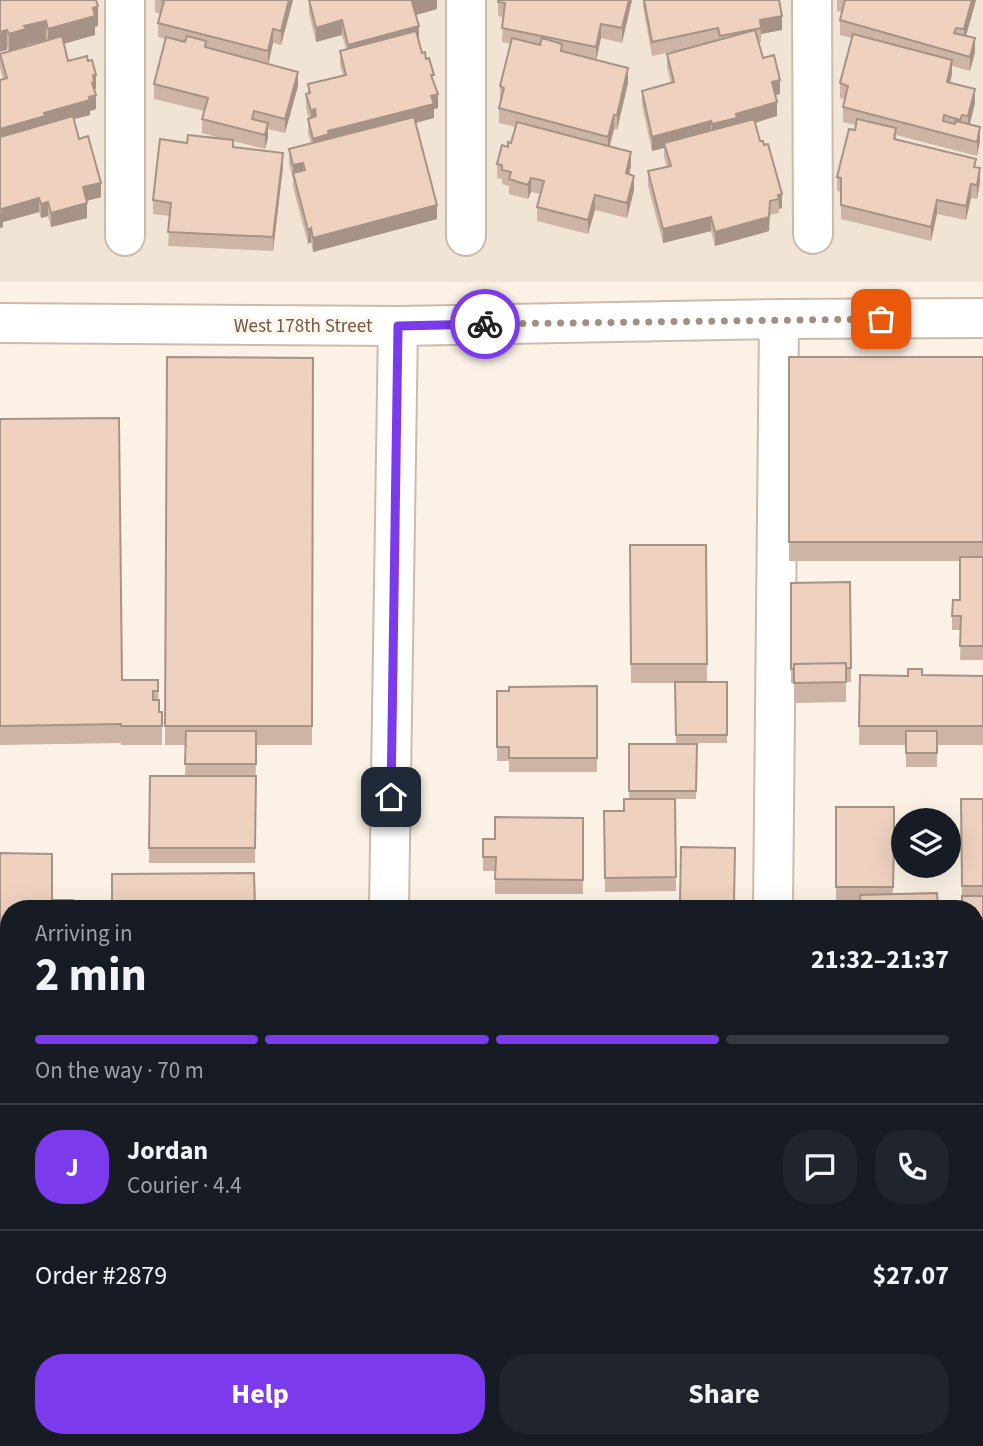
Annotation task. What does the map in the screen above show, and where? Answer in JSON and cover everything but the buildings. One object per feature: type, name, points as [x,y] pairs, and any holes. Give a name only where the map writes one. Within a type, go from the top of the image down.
[{"type":"street","points":[[125,0],[125,236]]},
{"type":"street","points":[[466,0],[466,236]]},
{"type":"street","points":[[812,0],[813,234]]},
{"type":"street","name":"West 178th Street","points":[[0,323],[398,326],[983,318]]},
{"type":"street","points":[[773,900],[779,319]]},
{"type":"street","points":[[389,900],[398,326]]},
{"type":"shaded area","points":[[0,0],[983,0],[983,282],[0,282]]},
{"type":"way so far","points":[[485,324],[881,319]]},
{"type":"route","points":[[391,797],[398,326],[485,324]]}]
